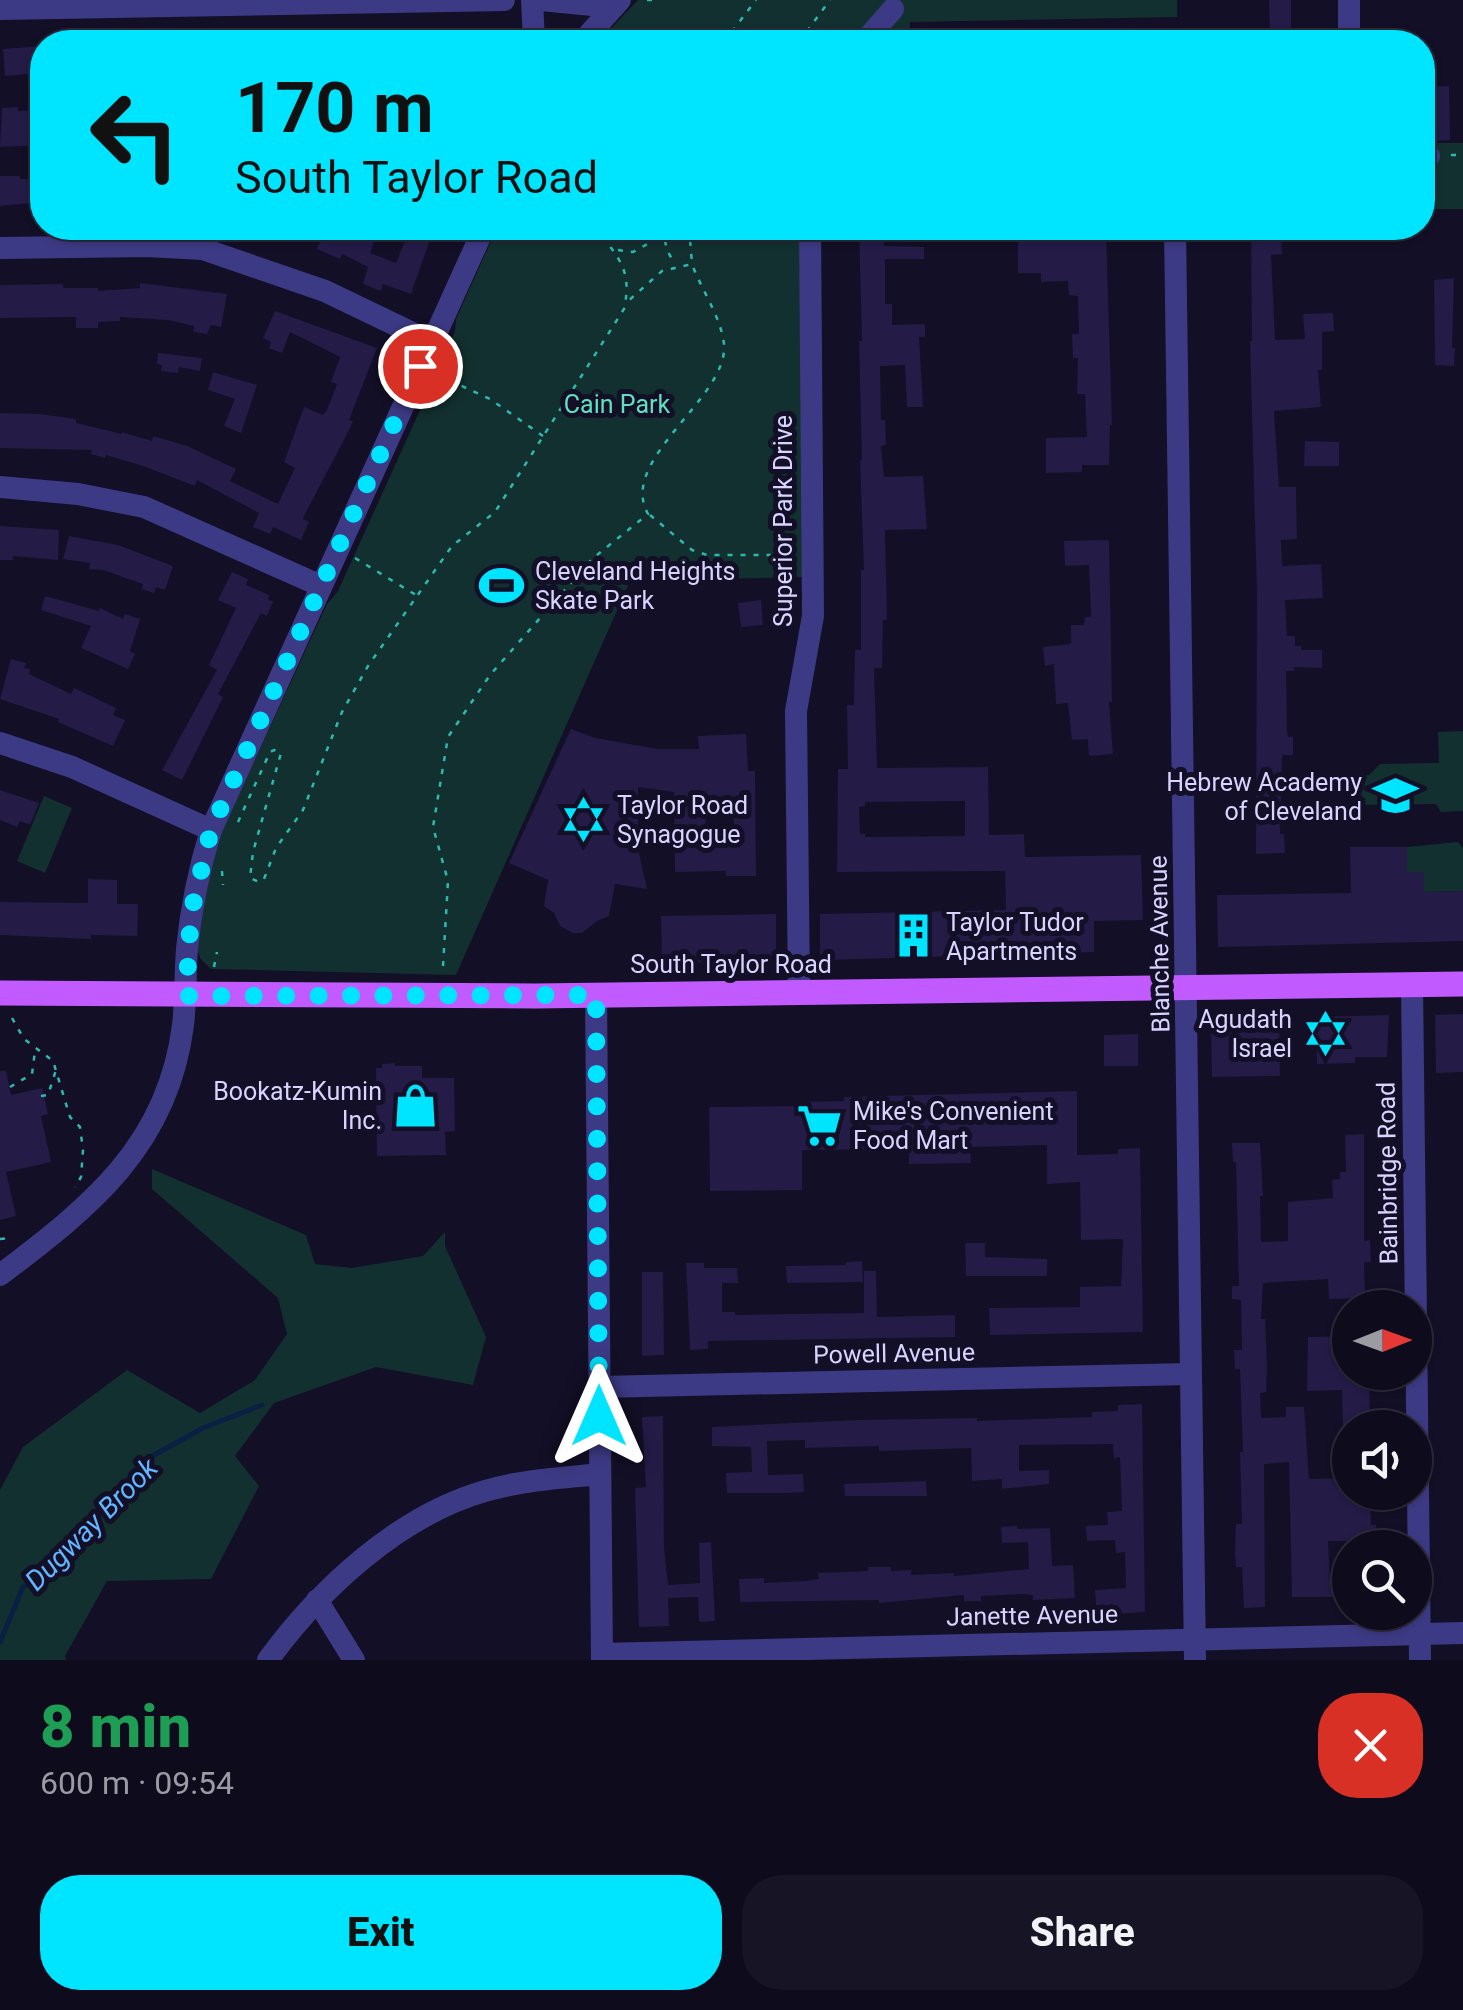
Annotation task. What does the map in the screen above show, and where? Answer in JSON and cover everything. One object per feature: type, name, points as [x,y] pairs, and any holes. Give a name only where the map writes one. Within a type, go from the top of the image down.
[{"type":"main road","name":"South Taylor Road","points":[[0,993],[596,995],[1463,984]]},
{"type":"street","points":[[12,6],[504,0]]},
{"type":"street","points":[[532,0],[533,30]]},
{"type":"street","points":[[542,0],[617,4]]},
{"type":"street","points":[[1349,0],[1350,30]]},
{"type":"street","points":[[593,30],[617,4]]},
{"type":"street","points":[[875,30],[893,9]]},
{"type":"street","points":[[0,1275],[103,1192],[139,1147],[169,1081],[180,1040],[191,913],[221,831],[321,586],[479,240]]},
{"type":"street","name":"Superior Park Drive","points":[[799,993],[796,712],[814,616],[810,240]]},
{"type":"street","name":"Blanche Avenue","points":[[1175,240],[1194,1650]]},
{"type":"street","points":[[0,248],[203,249],[324,291],[432,342]]},
{"type":"street","points":[[0,487],[78,494],[144,507],[321,586]]},
{"type":"street","points":[[0,743],[72,767],[221,831]]},
{"type":"street","name":"Bainbridge Road","points":[[1412,985],[1420,1660]]},
{"type":"street","points":[[596,995],[602,1657]]},
{"type":"street","name":"Powell Avenue","points":[[599,1387],[1190,1374]]},
{"type":"street","points":[[268,1660],[317,1600],[367,1555],[418,1520],[483,1491],[600,1474]]},
{"type":"street","points":[[317,1600],[354,1660]]},
{"type":"street","name":"Janette Avenue","points":[[602,1657],[1194,1650],[1463,1633]]},
{"type":"path","points":[[647,0],[654,0]]},
{"type":"path","points":[[733,30],[756,0]]},
{"type":"path","points":[[808,30],[830,0]]},
{"type":"path","points":[[607,240],[616,250],[628,292],[626,304]]},
{"type":"path","points":[[616,250],[633,252],[655,240]]},
{"type":"path","points":[[664,240],[675,266]]},
{"type":"path","points":[[690,240],[692,264],[724,346],[717,373],[663,447],[644,482],[642,503],[648,514],[692,550],[707,555],[813,554]]},
{"type":"path","points":[[221,831],[270,752],[282,752],[250,869],[250,878],[259,882],[264,879],[276,848],[302,810],[342,712],[416,596],[452,546],[495,512],[626,304],[648,281],[675,266],[692,264]]},
{"type":"path","points":[[443,378],[490,399],[544,436]]},
{"type":"path","points":[[443,966],[448,881],[434,827],[448,737],[490,675],[592,559],[648,514]]},
{"type":"path","points":[[774,556],[798,591]]},
{"type":"path","points":[[354,557],[416,596]]},
{"type":"path","points":[[540,588],[560,597]]},
{"type":"path","points":[[222,866],[223,885]]},
{"type":"path","points":[[214,967],[217,952]]},
{"type":"path","points":[[12,1018],[24,1039],[35,1050],[44,1052],[56,1069],[70,1117],[80,1127],[81,1177],[71,1194]]},
{"type":"path","points":[[10,1087],[32,1074],[35,1050]]},
{"type":"path","points":[[41,1096],[48,1095],[56,1069]]},
{"type":"path","points":[[0,1238],[12,1238]]},
{"type":"green space","points":[[638,0],[1177,0],[1177,17],[910,22],[910,30],[609,30]]},
{"type":"green space","points":[[1435,143],[1463,143],[1463,209],[1435,209]]},
{"type":"green space","name":"Cain Park","points":[[492,240],[800,240],[805,577],[630,581],[456,975],[211,969],[200,958],[197,947],[206,887],[221,833],[327,604],[338,591],[445,355],[456,319]]},
{"type":"green space","points":[[1463,731],[1463,811],[1441,812],[1436,804],[1352,805],[1352,776],[1369,775],[1380,764],[1439,763],[1438,732]]},
{"type":"green space","points":[[44,796],[72,808],[45,873],[17,861]]},
{"type":"green space","points":[[1458,842],[1463,848],[1463,891],[1424,892],[1424,872],[1407,872],[1407,847]]},
{"type":"green space","points":[[152,1169],[306,1235],[315,1264],[352,1268],[423,1256],[445,1232],[445,1246],[486,1337],[473,1385],[376,1367],[274,1403],[235,1456],[259,1486],[211,1579],[107,1581],[66,1660],[0,1660],[0,1490],[23,1447],[127,1370],[200,1413],[255,1380],[287,1334],[278,1298],[152,1189]]},
{"type":"building","points":[[1269,0],[1291,0],[1291,30],[1270,30]]},
{"type":"building","points":[[30,47],[30,74],[5,76],[3,49]]},
{"type":"building","points":[[1449,86],[1450,140],[1435,141],[1435,87]]},
{"type":"building","points":[[2,108],[30,110],[30,146],[0,147]]},
{"type":"building","points":[[0,176],[29,179],[30,203],[0,206]]},
{"type":"building","points":[[315,240],[375,240],[370,253],[396,263],[405,240],[430,240],[411,294],[383,284],[381,291],[363,284],[368,267],[342,254],[340,259],[317,249],[320,242]]},
{"type":"building","points":[[859,240],[884,240],[884,246],[924,247],[924,259],[885,259],[885,304],[892,304],[892,325],[925,324],[925,337],[919,337],[923,407],[907,407],[905,365],[880,366],[881,420],[885,420],[886,445],[881,446],[884,477],[923,476],[927,529],[885,530],[887,620],[883,620],[882,668],[874,668],[877,768],[988,767],[989,835],[1024,834],[1025,857],[1141,855],[1143,920],[1094,921],[1094,952],[826,960],[820,954],[820,914],[1006,910],[1005,871],[837,872],[838,769],[848,769],[847,705],[854,705],[855,650],[861,650],[864,570]],"holes":[[[965,801],[965,836],[860,834],[859,807],[865,806],[865,802]]]},
{"type":"building","points":[[1018,240],[1106,240],[1112,425],[1109,465],[1082,465],[1082,472],[1046,473],[1046,438],[1087,437],[1085,394],[1077,394],[1078,358],[1073,358],[1072,334],[1079,334],[1078,296],[1069,295],[1068,281],[1041,282],[1041,273],[1018,273]]},
{"type":"building","points":[[1251,240],[1281,240],[1282,254],[1271,255],[1275,340],[1305,339],[1303,314],[1333,313],[1334,331],[1322,332],[1322,370],[1318,370],[1321,407],[1274,411],[1279,487],[1296,487],[1297,539],[1281,540],[1282,566],[1321,564],[1323,598],[1285,600],[1287,636],[1295,636],[1295,646],[1301,646],[1301,650],[1322,650],[1322,668],[1294,667],[1295,671],[1286,671],[1287,731],[1288,737],[1293,737],[1293,755],[1282,755],[1280,834],[1284,834],[1285,853],[1256,854],[1257,594]]},
{"type":"building","points":[[1454,278],[1454,366],[1435,365],[1434,280]]},
{"type":"building","points":[[140,283],[227,294],[221,327],[211,325],[207,334],[193,332],[194,326],[168,320],[120,317],[120,321],[98,322],[98,328],[76,328],[76,317],[0,318],[0,285],[63,284],[63,288],[98,291],[140,288]]},
{"type":"building","points":[[275,311],[377,348],[349,420],[353,421],[304,516],[309,522],[301,540],[273,527],[270,534],[253,527],[259,513],[197,480],[195,486],[143,466],[91,454],[92,450],[0,448],[0,413],[76,419],[76,423],[187,446],[236,469],[230,481],[278,504],[295,468],[284,462],[304,407],[323,415],[327,410],[337,384],[331,382],[340,357],[290,332],[282,353],[269,348],[271,342],[263,338]]},
{"type":"building","points":[[158,353],[202,358],[200,371],[179,367],[178,373],[161,371]]},
{"type":"building","points":[[213,372],[257,385],[241,433],[224,426],[235,399],[208,390]]},
{"type":"building","points":[[1305,441],[1339,442],[1339,466],[1304,466]]},
{"type":"building","points":[[0,526],[59,530],[58,560],[13,556],[13,560],[0,560]]},
{"type":"building","points":[[69,536],[118,545],[173,566],[165,590],[156,587],[154,593],[142,589],[143,584],[89,569],[90,563],[63,559]]},
{"type":"building","points":[[1109,540],[1109,702],[1113,754],[1089,756],[1088,739],[1072,740],[1068,703],[1056,704],[1054,664],[1045,666],[1043,647],[1071,644],[1071,625],[1084,625],[1085,617],[1091,617],[1089,565],[1065,566],[1064,541]]},
{"type":"building","points":[[232,572],[248,579],[246,585],[269,595],[273,602],[267,616],[261,613],[218,694],[223,697],[182,780],[162,770],[217,670],[209,665],[236,608],[218,600]]},
{"type":"building","points":[[45,596],[99,611],[100,608],[123,619],[125,614],[140,619],[130,651],[135,654],[128,669],[81,648],[91,626],[41,610]]},
{"type":"building","points":[[761,600],[763,625],[741,627],[738,603]]},
{"type":"building","points":[[11,659],[26,663],[24,668],[30,669],[29,674],[71,694],[74,688],[116,708],[113,715],[125,720],[113,746],[58,722],[59,719],[0,699]]},
{"type":"building","name":"Taylor Road Synagogue","points":[[571,729],[595,738],[658,749],[699,749],[698,736],[746,734],[748,771],[755,771],[756,876],[726,876],[726,871],[675,872],[674,792],[638,787],[638,849],[647,889],[615,884],[609,916],[582,933],[560,926],[554,913],[544,906],[548,880],[509,863]],"holes":[[[705,809],[734,809],[734,838],[706,838]]]},
{"type":"building","points":[[0,790],[39,803],[30,825],[20,821],[17,827],[0,820]]},
{"type":"building","points":[[1350,847],[1407,847],[1407,872],[1424,872],[1424,892],[1463,891],[1463,941],[1218,947],[1217,895],[1351,893]]},
{"type":"building","points":[[88,879],[117,880],[117,904],[138,904],[137,936],[91,935],[91,939],[0,935],[0,902],[88,903]]},
{"type":"building","points":[[776,914],[776,957],[772,961],[662,963],[661,916]]},
{"type":"building","points":[[1463,1014],[1463,1072],[1436,1073],[1435,1015]]},
{"type":"building","points":[[1389,1015],[1387,1057],[1355,1057],[1355,1063],[1317,1064],[1316,1017]]},
{"type":"building","points":[[1279,1018],[1280,1076],[1212,1077],[1211,1019]]},
{"type":"building","points":[[1138,1034],[1138,1066],[1104,1066],[1104,1035]]},
{"type":"building","name":"Bookatz-Kumin Inc.","points":[[395,1063],[422,1066],[422,1078],[454,1078],[455,1131],[445,1132],[446,1155],[377,1156],[376,1068]]},
{"type":"building","points":[[0,1071],[6,1071],[11,1095],[42,1088],[48,1114],[41,1116],[51,1162],[6,1172],[16,1216],[0,1220]]},
{"type":"building","points":[[1077,1091],[1077,1155],[1118,1154],[1118,1149],[1140,1148],[1143,1332],[990,1335],[989,1308],[1080,1307],[1080,1287],[1121,1286],[1123,1239],[1081,1240],[1080,1182],[1047,1184],[1047,1145],[970,1147],[971,1163],[909,1164],[909,1149],[802,1150],[802,1190],[710,1191],[709,1107],[801,1106],[801,1102],[844,1101],[844,1097]]},
{"type":"building","points":[[1364,1134],[1364,1241],[1370,1240],[1371,1262],[1364,1262],[1365,1290],[1332,1290],[1329,1299],[1328,1279],[1263,1283],[1261,1319],[1265,1319],[1267,1368],[1266,1392],[1260,1393],[1261,1418],[1286,1417],[1286,1407],[1304,1407],[1309,1479],[1332,1478],[1332,1510],[1371,1510],[1371,1525],[1376,1525],[1376,1530],[1332,1530],[1332,1541],[1328,1541],[1332,1597],[1292,1597],[1289,1462],[1264,1464],[1265,1607],[1244,1608],[1242,1567],[1236,1567],[1235,1552],[1236,1524],[1242,1524],[1243,1452],[1240,1369],[1235,1369],[1234,1350],[1242,1350],[1241,1300],[1232,1299],[1232,1286],[1239,1286],[1236,1162],[1232,1143],[1260,1143],[1261,1242],[1288,1241],[1288,1202],[1333,1198],[1332,1180],[1340,1179],[1340,1172],[1346,1172],[1345,1135]]},
{"type":"building","points":[[965,1243],[985,1243],[985,1257],[1047,1259],[1047,1276],[966,1276]]},
{"type":"building","points":[[862,1261],[863,1282],[787,1283],[786,1266]]},
{"type":"building","points":[[686,1263],[704,1263],[704,1268],[737,1268],[738,1283],[722,1283],[722,1312],[735,1315],[864,1313],[864,1271],[876,1271],[877,1317],[955,1315],[955,1337],[708,1341],[708,1349],[690,1350]]},
{"type":"building","points":[[642,1272],[663,1272],[664,1355],[642,1356]]},
{"type":"building","points":[[1332,1336],[1332,1390],[1342,1390],[1307,1391],[1308,1337]]},
{"type":"building","points":[[1342,1390],[1369,1390],[1370,1410],[1343,1410]]},
{"type":"building","points":[[1142,1404],[1145,1612],[1117,1614],[1117,1605],[1096,1605],[1095,1590],[1126,1588],[1125,1552],[1116,1553],[1115,1540],[1087,1541],[1086,1526],[1108,1525],[1107,1512],[1122,1511],[1120,1457],[1114,1458],[1113,1444],[1019,1445],[1019,1471],[1049,1470],[1049,1484],[1002,1489],[1002,1479],[972,1481],[971,1448],[879,1451],[879,1446],[805,1448],[805,1440],[767,1441],[768,1475],[803,1474],[804,1492],[789,1493],[727,1493],[726,1473],[752,1472],[751,1447],[712,1446],[712,1427],[857,1420],[1092,1417],[1092,1412],[1118,1411],[1118,1405]]},
{"type":"building","points":[[663,1416],[668,1585],[700,1583],[699,1543],[711,1542],[715,1621],[699,1622],[698,1597],[668,1598],[669,1626],[639,1627],[635,1488],[646,1487],[642,1417]]},
{"type":"building","points":[[926,1481],[927,1496],[845,1496],[844,1484]]},
{"type":"building","points":[[1001,1527],[1050,1528],[1052,1566],[1073,1565],[1075,1598],[1033,1600],[1033,1595],[1023,1594],[981,1596],[981,1601],[964,1601],[964,1595],[879,1603],[740,1602],[739,1579],[764,1578],[764,1583],[806,1581],[819,1579],[818,1573],[868,1571],[868,1567],[911,1570],[911,1575],[954,1576],[1029,1569],[1028,1542],[1002,1543]]},
{"type":"waterway","name":"Dugway Brook","points":[[0,1642],[23,1587],[55,1566],[147,1459],[203,1428],[262,1405]]},
{"type":"place","name":"Cleveland Heights Skate Park","points":[[502,585]]},
{"type":"place","name":"Hebrew Academy of Cleveland","points":[[1395,796]]},
{"type":"place","name":"Taylor Road Synagogue","points":[[584,819]]},
{"type":"place","name":"Taylor Tudor Apartments","points":[[913,936]]},
{"type":"place","name":"Agudath Israel","points":[[1325,1033]]},
{"type":"place","name":"Bookatz-Kumin Inc.","points":[[415,1105]]},
{"type":"place","name":"Mike's Convenient Food Mart","points":[[820,1125]]},
{"type":"route","points":[[420,366],[211,830],[191,913],[186,996],[596,995],[599,1416]]}]
